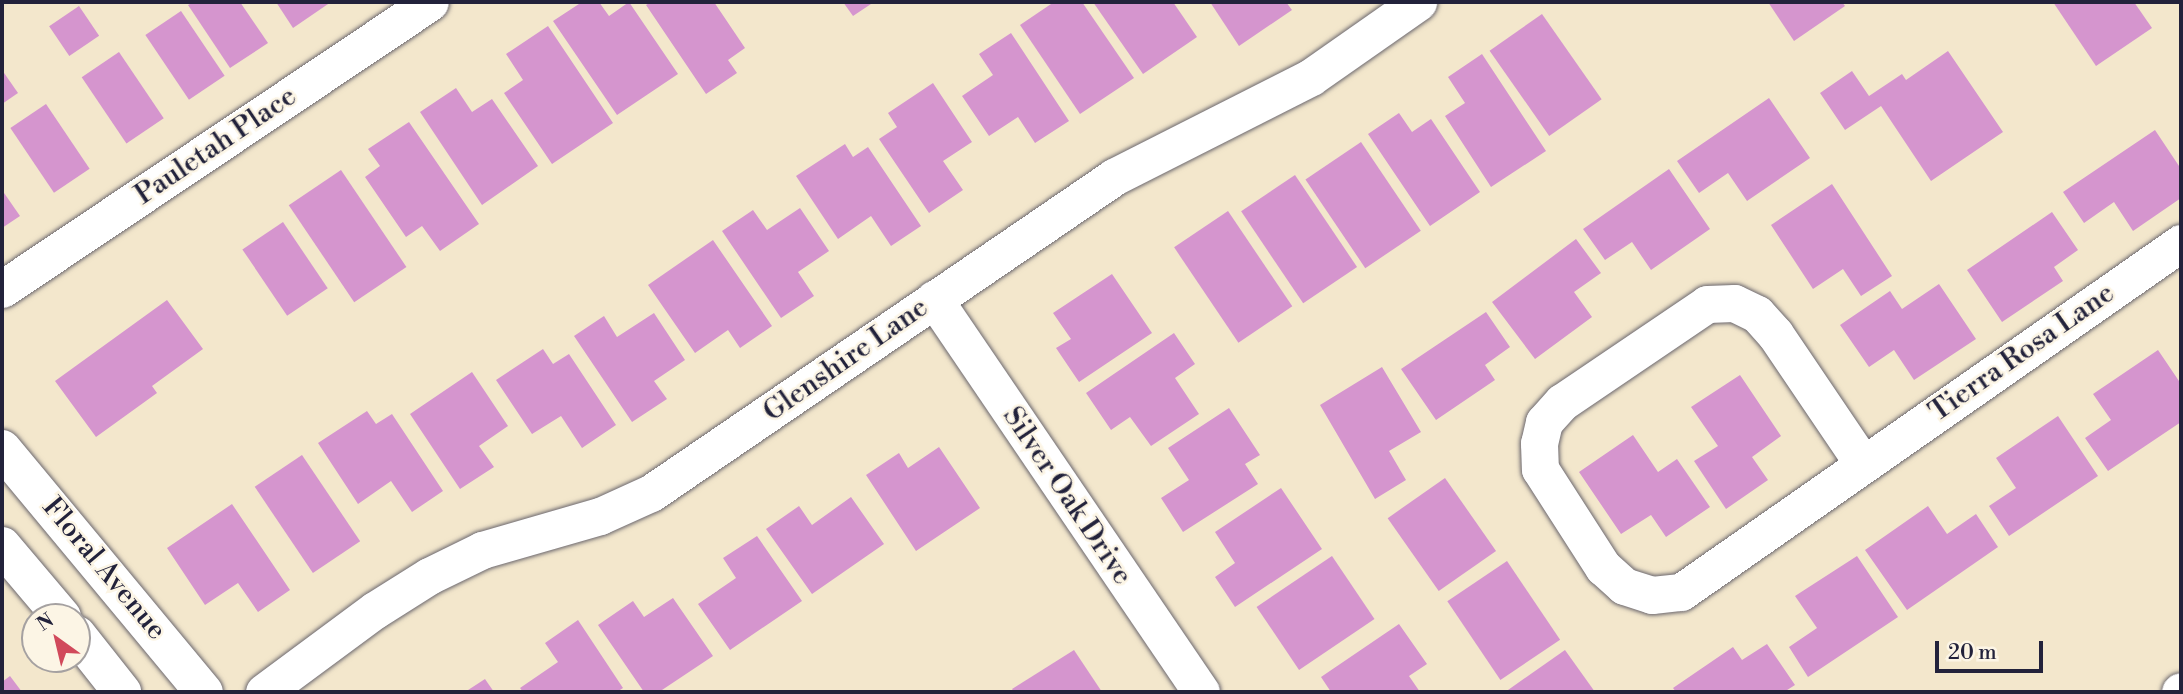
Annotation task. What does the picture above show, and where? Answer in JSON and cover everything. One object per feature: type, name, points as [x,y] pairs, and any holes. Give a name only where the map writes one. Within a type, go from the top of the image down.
[{"type":"street","name":"Pauletah Place","points":[[2,289],[430,2]]},
{"type":"street","name":"Glenshire Lane","points":[[264,692],[375,610],[429,576],[482,551],[600,516],[651,493],[1114,177],[1311,77],[1371,15],[1418,2]]},
{"type":"street","name":"Tierra Rosa Lane","points":[[1863,464],[1776,334],[1757,314],[1734,303],[1707,304],[1562,402],[1544,422],[1539,443],[1541,468],[1603,567],[1623,586],[1652,596],[1681,592],[2181,243]]},
{"type":"street","name":"Silver Oak Drive","points":[[934,299],[1201,692]]},
{"type":"street","name":"Floral Avenue","points":[[2,449],[204,692]]},
{"type":"street","points":[[2,546],[50,603]]},
{"type":"street","points":[[91,653],[122,692]]},
{"type":"building","points":[[194,2],[240,2],[268,43],[230,68],[188,5]]},
{"type":"building","points":[[276,2],[331,2],[293,28]]},
{"type":"building","points":[[582,2],[599,2],[609,16],[629,2],[678,74],[617,115],[553,21]]},
{"type":"building","points":[[651,2],[714,2],[745,48],[728,60],[737,73],[706,94],[646,5]]},
{"type":"building","points":[[843,2],[874,2],[853,16]]},
{"type":"building","points":[[1054,2],[1082,2],[1134,78],[1080,114],[1020,25]]},
{"type":"building","points":[[1093,2],[1173,2],[1197,37],[1143,74]]},
{"type":"building","points":[[1210,2],[1286,2],[1292,10],[1239,46]]},
{"type":"building","points":[[1768,2],[1842,2],[1845,6],[1794,41]]},
{"type":"building","points":[[2053,2],[2134,2],[2152,28],[2096,66]]},
{"type":"building","points":[[79,6],[99,36],[69,56],[49,26]]},
{"type":"building","points":[[181,11],[225,76],[189,100],[145,35]]},
{"type":"building","points":[[1542,14],[1602,99],[1549,136],[1490,51]]},
{"type":"building","points":[[548,26],[613,123],[552,164],[504,93],[523,80],[506,54]]},
{"type":"building","points":[[1011,33],[1069,121],[1035,143],[1018,117],[989,136],[962,96],[993,75],[979,54]]},
{"type":"building","points":[[1948,51],[2003,132],[1931,181],[1881,106],[1845,130],[1820,93],[1852,71],[1869,96],[1902,74],[1906,80]]},
{"type":"building","points":[[119,52],[164,118],[126,143],[82,77]]},
{"type":"building","points":[[1482,54],[1546,151],[1491,187],[1445,116],[1465,103],[1448,77]]},
{"type":"building","points":[[2,70],[18,93],[2,104]]},
{"type":"building","points":[[933,83],[972,142],[943,161],[963,190],[929,213],[879,139],[897,127],[888,113]]},
{"type":"building","points":[[456,88],[472,112],[492,99],[538,166],[482,205],[420,112]]},
{"type":"building","points":[[1769,98],[1810,158],[1747,201],[1728,173],[1699,193],[1677,161]]},
{"type":"building","points":[[46,104],[90,169],[54,193],[10,128]]},
{"type":"building","points":[[1399,113],[1412,132],[1431,119],[1480,192],[1430,226],[1368,134]]},
{"type":"building","points":[[409,122],[479,224],[440,251],[422,226],[406,237],[365,177],[380,166],[368,149]]},
{"type":"building","points":[[2155,130],[2181,169],[2181,198],[2133,231],[2114,202],[2084,223],[2063,192]]},
{"type":"building","points":[[1361,142],[1421,231],[1365,268],[1305,179]]},
{"type":"building","points":[[845,144],[853,157],[868,147],[921,226],[891,246],[871,216],[838,239],[796,176]]},
{"type":"building","points":[[1669,169],[1710,229],[1651,270],[1632,242],[1605,260],[1583,229]]},
{"type":"building","points":[[341,170],[406,267],[354,302],[289,205]]},
{"type":"building","points":[[1295,175],[1357,267],[1303,303],[1241,211]]},
{"type":"building","points":[[1832,184],[1892,276],[1861,296],[1843,269],[1813,289],[1771,225]]},
{"type":"building","points":[[2,190],[20,216],[2,228]]},
{"type":"building","points":[[800,208],[829,251],[798,272],[814,296],[781,318],[722,231],[753,210],[767,230]]},
{"type":"building","points":[[1228,211],[1292,306],[1238,343],[1174,247]]},
{"type":"building","points":[[2052,212],[2078,250],[2054,267],[2063,281],[2002,322],[1967,270]]},
{"type":"building","points":[[283,222],[328,288],[287,316],[242,249]]},
{"type":"building","points":[[1576,239],[1601,273],[1574,292],[1592,317],[1535,359],[1492,302]]},
{"type":"building","points":[[713,240],[772,326],[740,348],[728,330],[695,353],[648,285]]},
{"type":"building","points":[[1112,274],[1152,333],[1079,382],[1056,348],[1071,339],[1053,313]]},
{"type":"building","points":[[1939,284],[1976,339],[1914,380],[1894,350],[1869,367],[1840,325],[1890,291],[1902,309]]},
{"type":"building","points":[[167,300],[203,349],[152,386],[157,393],[96,437],[55,381]]},
{"type":"building","points":[[1486,312],[1510,347],[1485,365],[1495,380],[1436,420],[1401,369]]},
{"type":"building","points":[[654,313],[685,360],[654,381],[667,399],[632,422],[574,336],[604,316],[617,337]]},
{"type":"building","points":[[1174,333],[1195,364],[1175,378],[1199,414],[1151,446],[1130,417],[1111,430],[1086,393]]},
{"type":"building","points":[[543,349],[553,364],[569,354],[616,425],[582,448],[561,416],[532,434],[496,380]]},
{"type":"building","points":[[2158,350],[2181,384],[2181,422],[2108,471],[2085,438],[2111,420],[2093,394]]},
{"type":"building","points":[[1382,367],[1421,432],[1389,451],[1406,480],[1375,499],[1320,405]]},
{"type":"building","points":[[472,372],[508,426],[479,446],[494,467],[460,489],[410,414]]},
{"type":"building","points":[[1740,375],[1781,436],[1752,457],[1768,480],[1726,509],[1694,461],[1718,446],[1691,407]]},
{"type":"building","points":[[1229,408],[1260,455],[1245,464],[1258,484],[1183,532],[1161,498],[1189,480],[1168,448]]},
{"type":"building","points":[[367,411],[376,424],[392,414],[443,491],[412,512],[391,481],[358,504],[318,443]]},
{"type":"building","points":[[2058,416],[2098,476],[2009,536],[1989,506],[2016,488],[1996,458]]},
{"type":"building","points":[[1633,435],[1658,472],[1677,459],[1710,507],[1666,537],[1651,515],[1621,534],[1579,472]]},
{"type":"building","points":[[939,447],[980,508],[916,551],[866,475],[899,453],[908,468]]},
{"type":"building","points":[[302,455],[360,541],[313,573],[255,487]]},
{"type":"building","points":[[1445,478],[1496,551],[1439,591],[1388,518]]},
{"type":"building","points":[[1281,488],[1322,549],[1235,607],[1215,577],[1235,563],[1215,532]]},
{"type":"building","points":[[851,497],[884,544],[812,594],[766,529],[799,506],[812,525]]},
{"type":"building","points":[[232,504],[290,590],[258,612],[238,583],[205,605],[167,548]]},
{"type":"building","points":[[1928,506],[1947,534],[1976,514],[1998,547],[1907,610],[1865,550]]},
{"type":"building","points":[[757,536],[802,601],[730,650],[698,604],[736,578],[723,558]]},
{"type":"building","points":[[1332,556],[1374,619],[1299,670],[1257,607]]},
{"type":"building","points":[[1857,556],[1898,617],[1808,677],[1789,647],[1817,628],[1795,596]]},
{"type":"building","points":[[1507,561],[1560,640],[1500,680],[1447,601]]},
{"type":"building","points":[[673,598],[713,656],[659,692],[644,692],[598,625],[633,601],[644,617]]},
{"type":"building","points":[[578,620],[623,688],[617,692],[523,692],[520,688],[558,662],[545,643]]},
{"type":"building","points":[[1399,624],[1427,664],[1409,676],[1420,692],[1331,692],[1321,677]]},
{"type":"building","points":[[1767,644],[1795,685],[1784,692],[1676,692],[1673,688],[1733,647],[1742,660]]},
{"type":"building","points":[[1074,650],[1102,692],[1014,692],[1012,689]]},
{"type":"building","points":[[1565,650],[1595,692],[1508,690]]},
{"type":"building","points":[[10,676],[22,692],[2,692],[2,682]]},
{"type":"building","points":[[485,679],[494,692],[465,692]]}]
